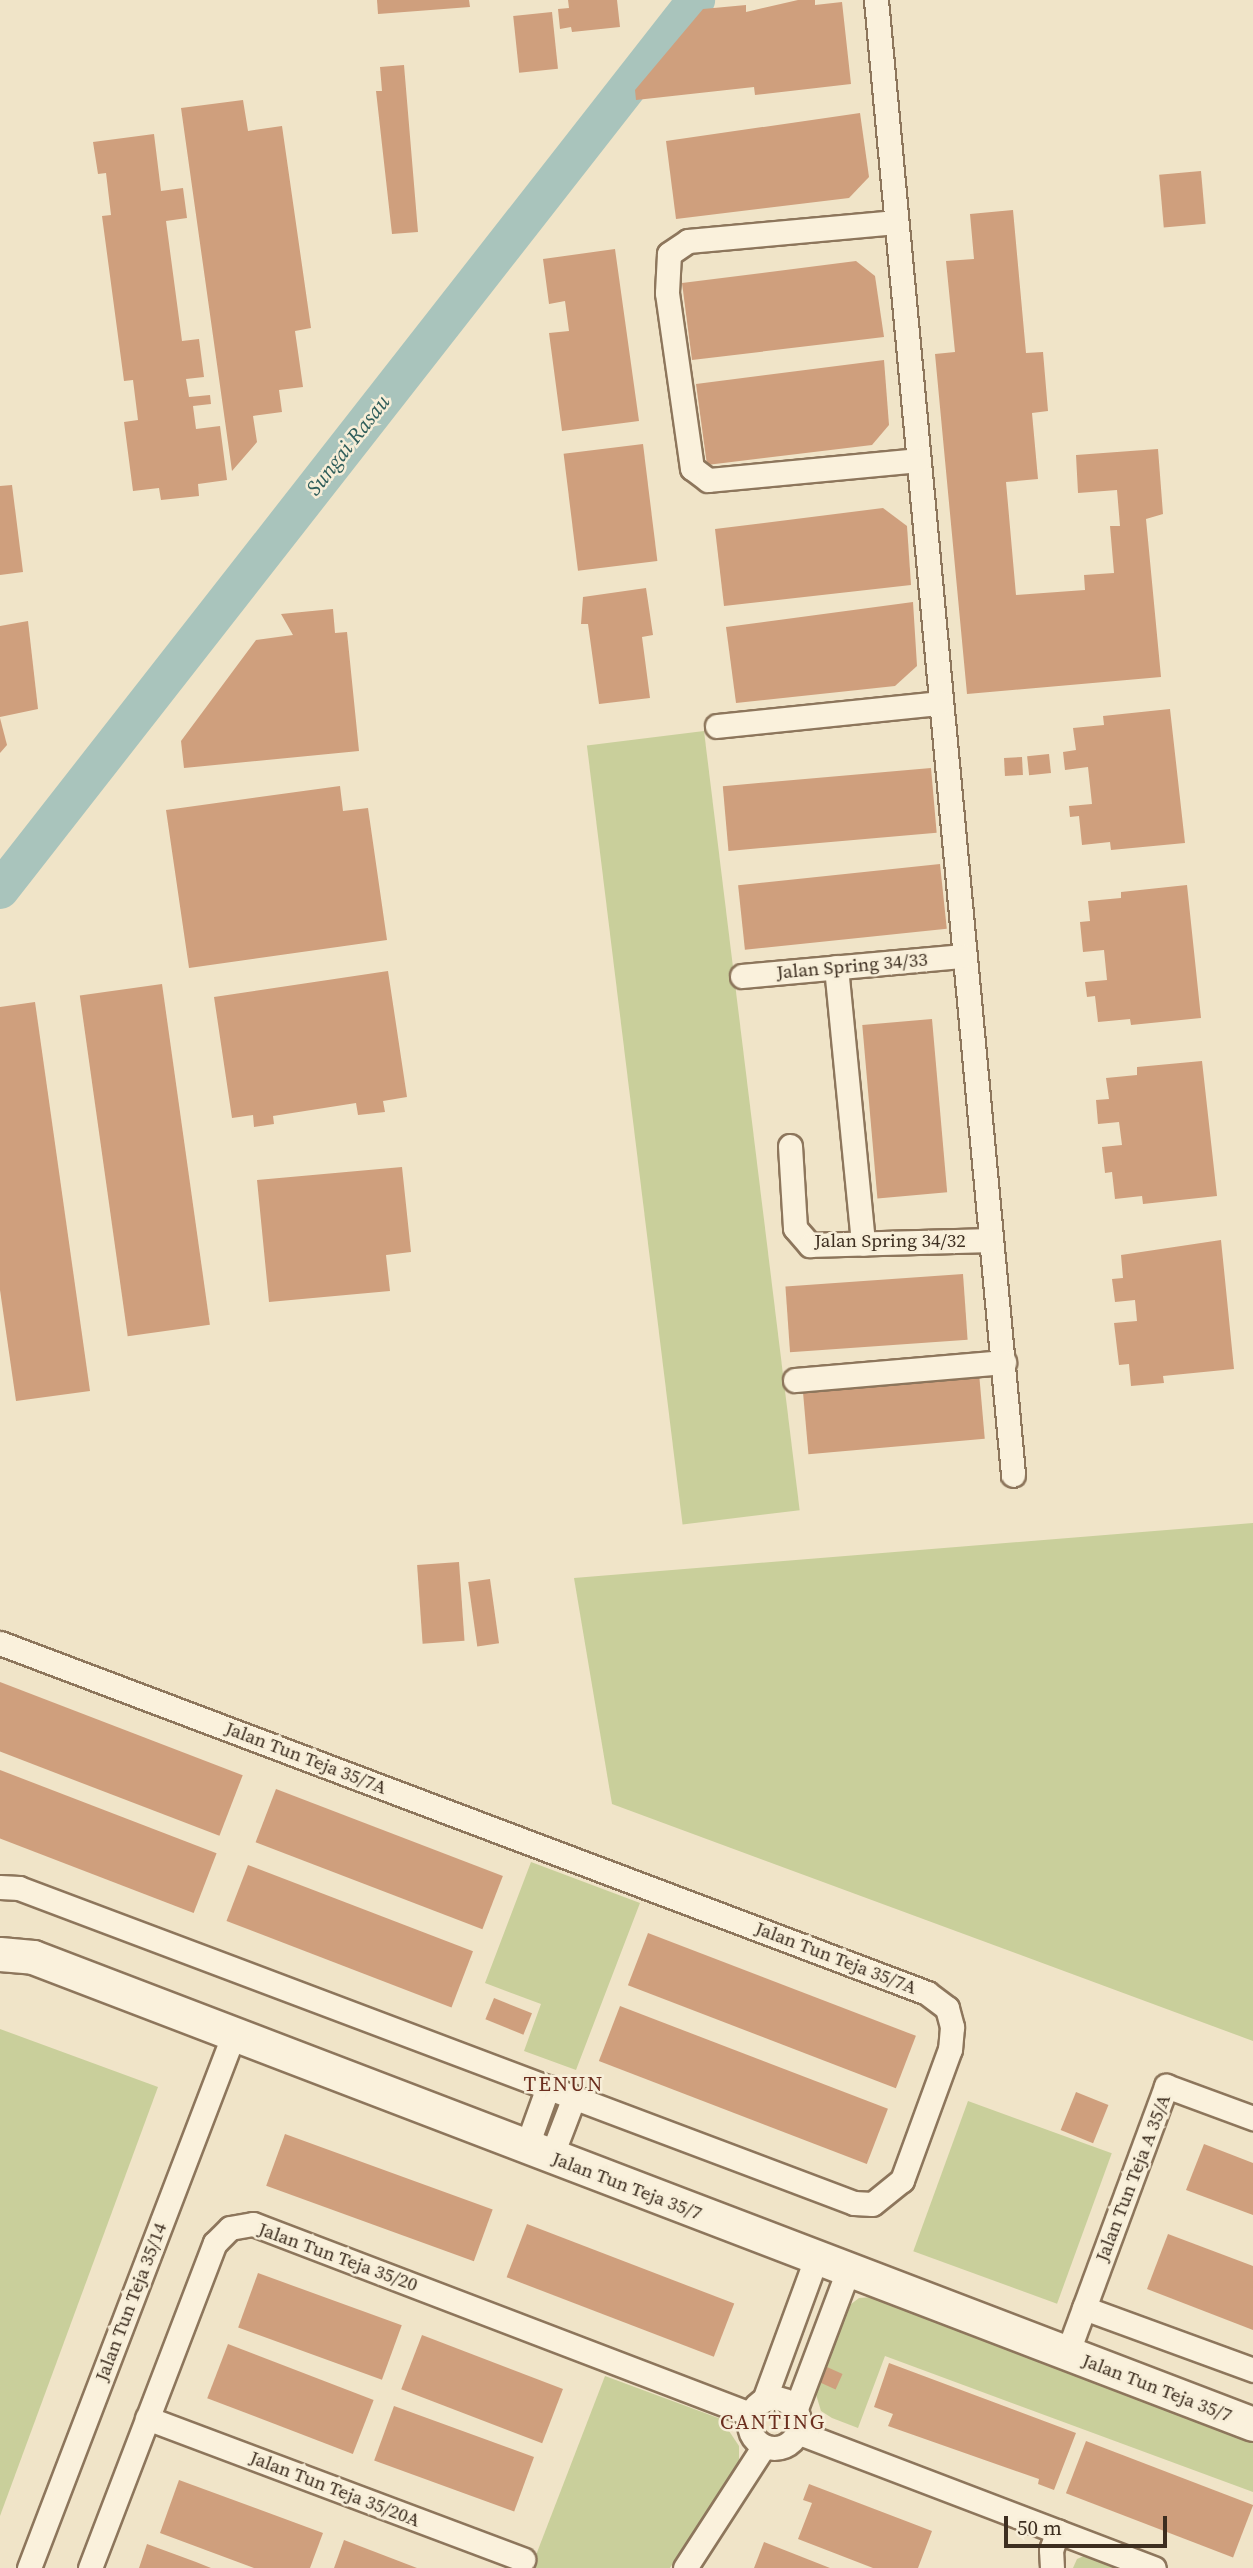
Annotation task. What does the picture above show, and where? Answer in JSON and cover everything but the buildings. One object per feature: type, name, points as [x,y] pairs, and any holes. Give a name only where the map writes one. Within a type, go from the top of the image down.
[{"type":"street","points":[[876,0],[939,703],[1013,1475]]},
{"type":"street","points":[[896,222],[688,241],[668,254],[667,293],[692,468],[708,480],[918,460]]},
{"type":"street","points":[[717,726],[939,703]]},
{"type":"street","name":"Jalan Spring 34/33","points":[[742,976],[963,956]]},
{"type":"street","points":[[836,967],[863,1244]]},
{"type":"street","name":"Jalan Spring 34/32","points":[[790,1146],[795,1228],[800,1239],[810,1245],[990,1240]]},
{"type":"street","points":[[795,1380],[1004,1362]]},
{"type":"street","name":"Jalan Tun Teja 35/7A","points":[[0,1643],[927,1993],[947,2008],[952,2027],[950,2049],[902,2180],[872,2204],[854,2203],[19,1888],[0,1887]]},
{"type":"street","name":"Jalan Tun Teja 35/7","points":[[0,1954],[33,1957],[233,2036],[1253,2424]]},
{"type":"street","name":"Jalan Tun Teja 35/14","points":[[29,2568],[233,2036]]},
{"type":"street","name":"Jalan Tun Teja A 35/A","points":[[1067,2354],[1166,2086],[1253,2118]]},
{"type":"street","points":[[538,2152],[548,2087]]},
{"type":"street","points":[[538,2152],[574,2097]]},
{"type":"street","name":"Jalan Tun Teja 35/20","points":[[90,2568],[215,2243],[230,2228],[253,2224],[757,2407]]},
{"type":"street","points":[[816,2259],[757,2407],[751,2432],[764,2446],[783,2446],[796,2421],[848,2271]]},
{"type":"street","points":[[1084,2308],[1253,2370]]},
{"type":"street","points":[[757,2407],[783,2400],[796,2421],[1058,2531],[1154,2568]]},
{"type":"street","name":"Jalan Tun Teja 35/20A","points":[[148,2418],[523,2560]]},
{"type":"street","points":[[685,2568],[764,2446]]},
{"type":"street","points":[[1052,2568],[1051,2550],[1058,2531]]},
{"type":"green space","points":[[704,731],[800,1510],[683,1525],[587,745]]},
{"type":"green space","points":[[1253,1523],[1253,2041],[612,1804],[574,1578]]},
{"type":"green space","points":[[531,1862],[640,1903],[576,2070],[524,2051],[541,2004],[485,1983]]},
{"type":"green space","points":[[0,2029],[158,2087],[0,2516]]},
{"type":"green space","points":[[968,2101],[1112,2153],[1057,2304],[913,2251]]},
{"type":"green space","points":[[873,2297],[1253,2440],[1253,2492],[885,2356],[858,2428],[832,2418],[821,2411],[815,2391],[846,2308],[859,2298]]},
{"type":"green space","points":[[605,2376],[721,2419],[739,2446],[739,2461],[670,2568],[531,2568]]},
{"type":"green space","points":[[1086,2555],[1121,2568],[1073,2568],[1077,2559]]},
{"type":"waterway","name":"Sungai Rasau","points":[[0,890],[696,0]]},
{"type":"district","name":"TENUN","points":[[564,2084]]},
{"type":"district","name":"CANTING","points":[[773,2422]]}]
